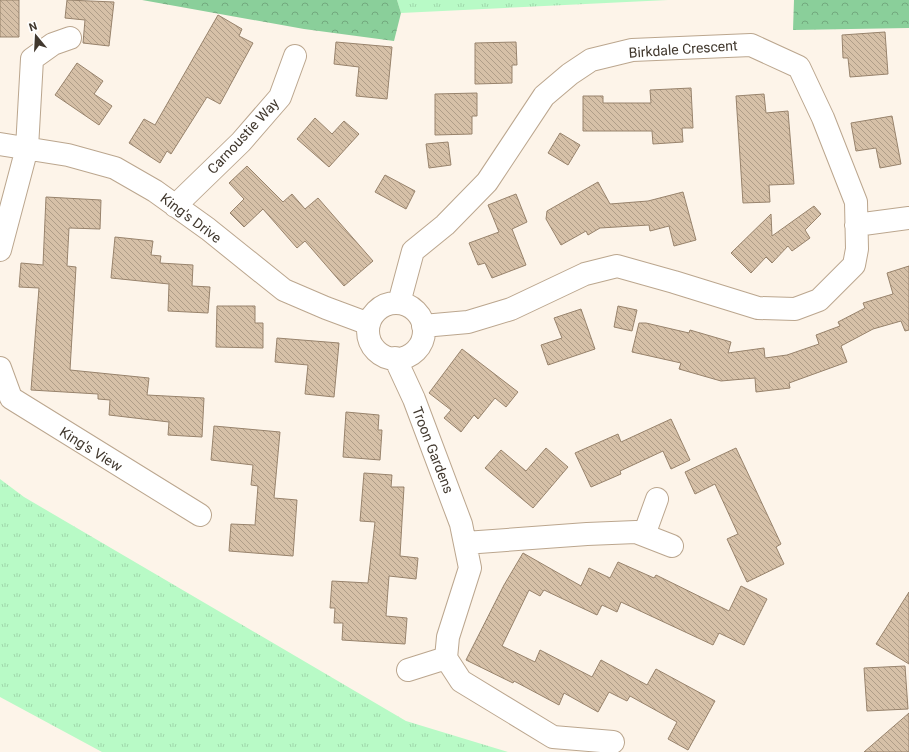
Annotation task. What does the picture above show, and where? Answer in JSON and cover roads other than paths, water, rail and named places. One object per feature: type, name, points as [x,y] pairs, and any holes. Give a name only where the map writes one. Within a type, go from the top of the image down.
[{"type":"street","points":[[0,250],[26,148],[32,59],[52,44],[70,38]]},
{"type":"street","name":"Birkdale Crescent","points":[[399,303],[413,251],[445,225],[487,182],[544,96],[570,74],[591,60],[632,50],[751,45],[799,68],[823,118],[856,202],[857,250],[854,265],[819,300],[795,309],[758,308],[617,266],[585,274],[511,309],[468,322],[423,326]]},
{"type":"street","name":"Carnoustie Way","points":[[175,206],[241,142],[280,97],[295,56]]},
{"type":"street","name":"King's Drive","points":[[0,144],[68,156],[115,168],[155,191],[284,290],[369,324]]},
{"type":"street","points":[[856,225],[909,218]]},
{"type":"street","points":[[399,303],[408,305],[415,310],[420,317],[423,326],[421,342],[417,349],[403,358],[387,357],[374,347],[370,340],[369,324],[372,316],[384,306],[399,303]]},
{"type":"street","name":"Troon Gardens","points":[[395,358],[414,399],[461,524],[470,568],[448,637],[446,658]]},
{"type":"street","name":"King's View","points":[[0,368],[11,398],[200,516]]},
{"type":"street","points":[[644,535],[657,499]]},
{"type":"street","points":[[465,543],[636,532],[672,546]]},
{"type":"street","points":[[408,670],[446,658],[461,681],[553,737],[613,742]]}]
